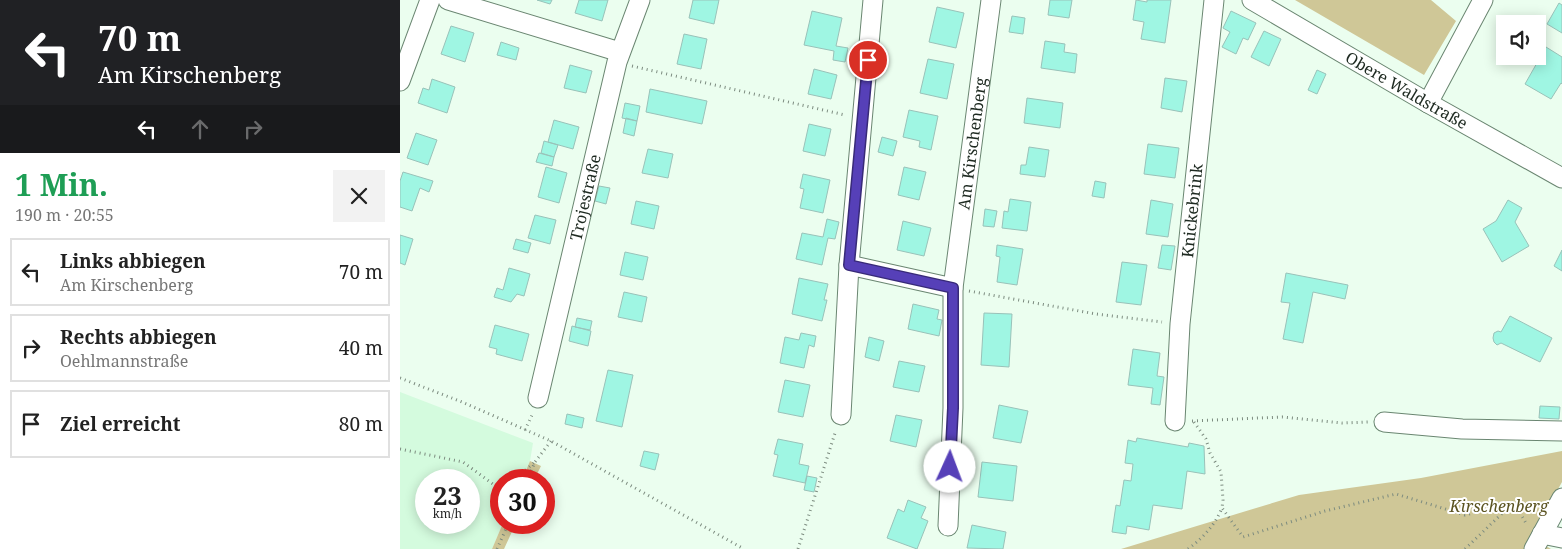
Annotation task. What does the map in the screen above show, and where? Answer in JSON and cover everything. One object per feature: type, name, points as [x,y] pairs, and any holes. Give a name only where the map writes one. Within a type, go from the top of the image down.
[{"type":"street","points":[[400,81],[430,0]]},
{"type":"street","points":[[448,0],[619,57]]},
{"type":"street","name":"Trojestraße","points":[[535,405],[619,57],[640,0]]},
{"type":"street","points":[[841,415],[849,265],[872,0]]},
{"type":"street","name":"Am Kirschenberg","points":[[948,526],[953,408],[953,288],[991,0]]},
{"type":"street","name":"Knickebrink","points":[[1175,421],[1180,324],[1214,0]]},
{"type":"street","name":"Obere Waldstraße","points":[[1252,0],[1428,103],[1562,178]]},
{"type":"street","points":[[1428,103],[1483,0]]},
{"type":"street","points":[[849,265],[953,288]]},
{"type":"street","points":[[1384,422],[1462,428],[1562,431]]},
{"type":"street","points":[[1538,542],[1562,498]]},
{"type":"street","points":[[1538,542],[1562,538]]},
{"type":"path","points":[[619,57],[863,119]]},
{"type":"path","points":[[953,288],[1096,314],[1180,324]]},
{"type":"path","points":[[400,378],[462,402],[551,441],[744,549]]},
{"type":"path","points":[[525,430],[535,405]]},
{"type":"path","points":[[798,549],[841,415]]},
{"type":"path","points":[[1175,421],[1194,422],[1282,417],[1342,423],[1384,422]]},
{"type":"path","points":[[1188,549],[1217,522],[1223,500],[1221,472],[1210,453],[1206,439],[1194,422]]},
{"type":"path","points":[[527,469],[535,462],[551,441]]},
{"type":"path","points":[[400,449],[463,462],[490,482]]},
{"type":"path","points":[[532,469],[535,462]]},
{"type":"path","points":[[1222,508],[1243,537],[1324,511],[1396,494],[1465,515],[1514,502]]},
{"type":"path","points":[[1514,502],[1538,542]]},
{"type":"path","points":[[1465,549],[1514,502]]},
{"type":"path","points":[[497,549],[504,534]]},
{"type":"shaded area","points":[[400,392],[533,443],[527,469],[490,469],[490,534],[498,534],[492,549],[400,549]]},
{"type":"green space","points":[[1295,0],[1431,0],[1456,21],[1424,75]]},
{"type":"green space","name":"Kirschenberg","points":[[1562,451],[1562,482],[1531,537],[1551,549],[1121,549],[1299,495],[1421,478]]},
{"type":"green space","points":[[530,461],[541,466],[540,469],[527,469]]},
{"type":"green space","points":[[498,534],[511,534],[504,549],[492,549]]},
{"type":"building","points":[[537,0],[552,0],[550,4]]},
{"type":"building","points":[[579,0],[608,0],[602,21],[575,13]]},
{"type":"building","points":[[693,0],[719,0],[714,24],[689,18]]},
{"type":"building","points":[[1050,0],[1072,0],[1069,18],[1048,15]]},
{"type":"building","points":[[1136,0],[1147,2],[1147,0],[1171,0],[1165,43],[1141,39],[1144,22],[1133,20]]},
{"type":"building","points":[[1559,3],[1562,5],[1562,33],[1547,24]]},
{"type":"building","points":[[937,7],[964,13],[956,48],[929,42]]},
{"type":"building","points":[[812,11],[842,18],[836,46],[848,48],[845,62],[833,60],[834,51],[804,45]]},
{"type":"building","points":[[1231,11],[1256,23],[1248,40],[1243,38],[1236,54],[1222,47],[1230,32],[1223,28]]},
{"type":"building","points":[[1012,16],[1025,18],[1023,34],[1009,32]]},
{"type":"building","points":[[451,26],[474,33],[465,62],[441,54]]},
{"type":"building","points":[[1264,31],[1281,39],[1269,66],[1251,57]]},
{"type":"building","points":[[684,34],[707,39],[701,69],[677,64]]},
{"type":"building","points":[[1045,41],[1065,44],[1064,52],[1077,54],[1075,73],[1041,68]]},
{"type":"building","points":[[501,42],[519,48],[516,60],[497,55]]},
{"type":"building","points":[[1546,47],[1562,57],[1562,84],[1551,99],[1525,84],[1536,65],[1546,65]]},
{"type":"building","points":[[928,59],[954,64],[947,99],[920,93]]},
{"type":"building","points":[[570,65],[592,71],[586,93],[564,88]]},
{"type":"building","points":[[814,69],[837,75],[831,99],[808,94]]},
{"type":"building","points":[[1317,70],[1326,74],[1317,94],[1308,90]]},
{"type":"building","points":[[1165,78],[1187,81],[1182,112],[1161,108]]},
{"type":"building","points":[[432,79],[455,87],[447,113],[418,103],[423,88],[429,90]]},
{"type":"building","points":[[650,89],[707,101],[702,124],[646,112]]},
{"type":"building","points":[[1027,98],[1063,103],[1060,128],[1024,123]]},
{"type":"building","points":[[625,103],[640,106],[637,121],[622,118]]},
{"type":"building","points":[[909,110],[938,116],[931,150],[919,147],[920,141],[903,137]]},
{"type":"building","points":[[626,118],[637,121],[634,136],[623,133]]},
{"type":"building","points":[[554,120],[579,127],[573,149],[548,142]]},
{"type":"building","points":[[809,124],[831,129],[825,156],[803,151]]},
{"type":"building","points":[[416,133],[437,140],[428,165],[407,158]]},
{"type":"building","points":[[882,137],[897,141],[893,156],[878,152]]},
{"type":"building","points":[[544,141],[558,145],[554,157],[541,153]]},
{"type":"building","points":[[1148,144],[1179,148],[1175,178],[1144,174]]},
{"type":"building","points":[[1029,147],[1049,150],[1045,177],[1020,174],[1021,165],[1026,165]]},
{"type":"building","points":[[648,149],[673,154],[668,178],[642,173]]},
{"type":"building","points":[[539,153],[554,157],[552,166],[536,162]]},
{"type":"building","points":[[546,167],[567,173],[559,203],[538,197]]},
{"type":"building","points":[[904,167],[926,172],[919,200],[898,195]]},
{"type":"building","points":[[403,172],[433,181],[429,192],[420,188],[412,211],[400,207],[400,181]]},
{"type":"building","points":[[803,174],[830,180],[823,213],[800,208],[804,189],[800,188]]},
{"type":"building","points":[[1095,181],[1106,183],[1104,198],[1092,196]]},
{"type":"building","points":[[599,186],[610,188],[606,204],[595,201]]},
{"type":"building","points":[[1010,199],[1031,202],[1027,231],[1002,228],[1004,211],[1008,212]]},
{"type":"building","points":[[1151,200],[1173,204],[1168,237],[1146,234]]},
{"type":"building","points":[[1508,200],[1522,208],[1515,222],[1529,246],[1502,262],[1483,229],[1496,221]]},
{"type":"building","points":[[636,201],[659,206],[654,229],[631,224]]},
{"type":"building","points":[[985,209],[997,211],[994,227],[983,226]]},
{"type":"building","points":[[535,215],[556,220],[550,244],[528,238]]},
{"type":"building","points":[[827,219],[839,222],[835,239],[828,238],[822,265],[796,259],[802,233],[823,237]]},
{"type":"building","points":[[903,221],[931,228],[924,256],[897,250]]},
{"type":"building","points":[[400,235],[413,239],[405,265],[400,263]]},
{"type":"building","points":[[516,239],[531,243],[528,253],[513,249]]},
{"type":"building","points":[[997,245],[1023,249],[1017,285],[997,282],[1000,257],[996,256]]},
{"type":"building","points":[[1162,245],[1175,246],[1171,270],[1158,268]]},
{"type":"building","points":[[1562,250],[1562,271],[1554,266]]},
{"type":"building","points":[[625,252],[648,257],[643,280],[620,275]]},
{"type":"building","points":[[1122,262],[1147,265],[1141,305],[1116,302]]},
{"type":"building","points":[[509,268],[530,274],[524,296],[517,294],[511,302],[494,297],[497,288],[503,290]]},
{"type":"building","points":[[1286,273],[1348,285],[1345,299],[1313,292],[1303,343],[1283,339],[1290,303],[1281,302]]},
{"type":"building","points":[[799,278],[828,284],[824,300],[827,300],[822,321],[792,314]]},
{"type":"building","points":[[624,292],[647,297],[642,322],[618,317]]},
{"type":"building","points":[[913,304],[939,310],[937,319],[942,320],[939,336],[908,329]]},
{"type":"building","points":[[984,313],[1012,314],[1009,367],[981,365]]},
{"type":"building","points":[[1510,316],[1552,338],[1540,362],[1501,343],[1497,345],[1494,342],[1494,333],[1501,332]]},
{"type":"building","points":[[577,318],[592,321],[590,330],[575,327]]},
{"type":"building","points":[[495,325],[529,334],[522,361],[496,354],[497,349],[489,347]]},
{"type":"building","points":[[572,326],[591,331],[588,346],[569,341]]},
{"type":"building","points":[[801,333],[816,336],[814,347],[809,345],[804,368],[780,363],[785,337],[799,340]]},
{"type":"building","points":[[869,337],[884,341],[879,361],[865,357]]},
{"type":"building","points":[[1133,349],[1160,353],[1157,376],[1164,377],[1160,405],[1151,404],[1153,388],[1128,385]]},
{"type":"building","points":[[899,361],[925,366],[919,392],[893,387]]},
{"type":"building","points":[[608,370],[633,375],[622,427],[596,421]]},
{"type":"building","points":[[785,380],[810,385],[803,417],[778,412]]},
{"type":"building","points":[[999,405],[1028,411],[1021,443],[993,438]]},
{"type":"building","points":[[1540,406],[1560,407],[1559,419],[1539,418]]},
{"type":"building","points":[[567,414],[584,418],[582,428],[565,424]]},
{"type":"building","points":[[896,415],[922,420],[916,447],[890,441]]},
{"type":"building","points":[[1137,438],[1188,447],[1189,443],[1204,446],[1205,474],[1187,471],[1182,509],[1153,505],[1149,530],[1127,526],[1126,534],[1112,532],[1116,505],[1120,506],[1124,480],[1131,481],[1133,464],[1125,463],[1128,440],[1136,442]]},
{"type":"building","points":[[778,439],[803,444],[799,464],[809,466],[805,483],[773,476],[778,455],[774,454]]},
{"type":"building","points":[[644,451],[659,454],[655,470],[640,466]]},
{"type":"building","points":[[982,462],[1017,466],[1013,501],[978,497]]},
{"type":"building","points":[[807,476],[817,478],[814,492],[804,490]]},
{"type":"building","points":[[908,500],[926,507],[921,518],[928,521],[917,549],[887,538],[898,509],[904,512]]},
{"type":"building","points":[[972,525],[1006,532],[1003,549],[967,548]]},
{"type":"route","points":[[868,60],[849,265],[953,288],[953,408],[950,467]]}]
